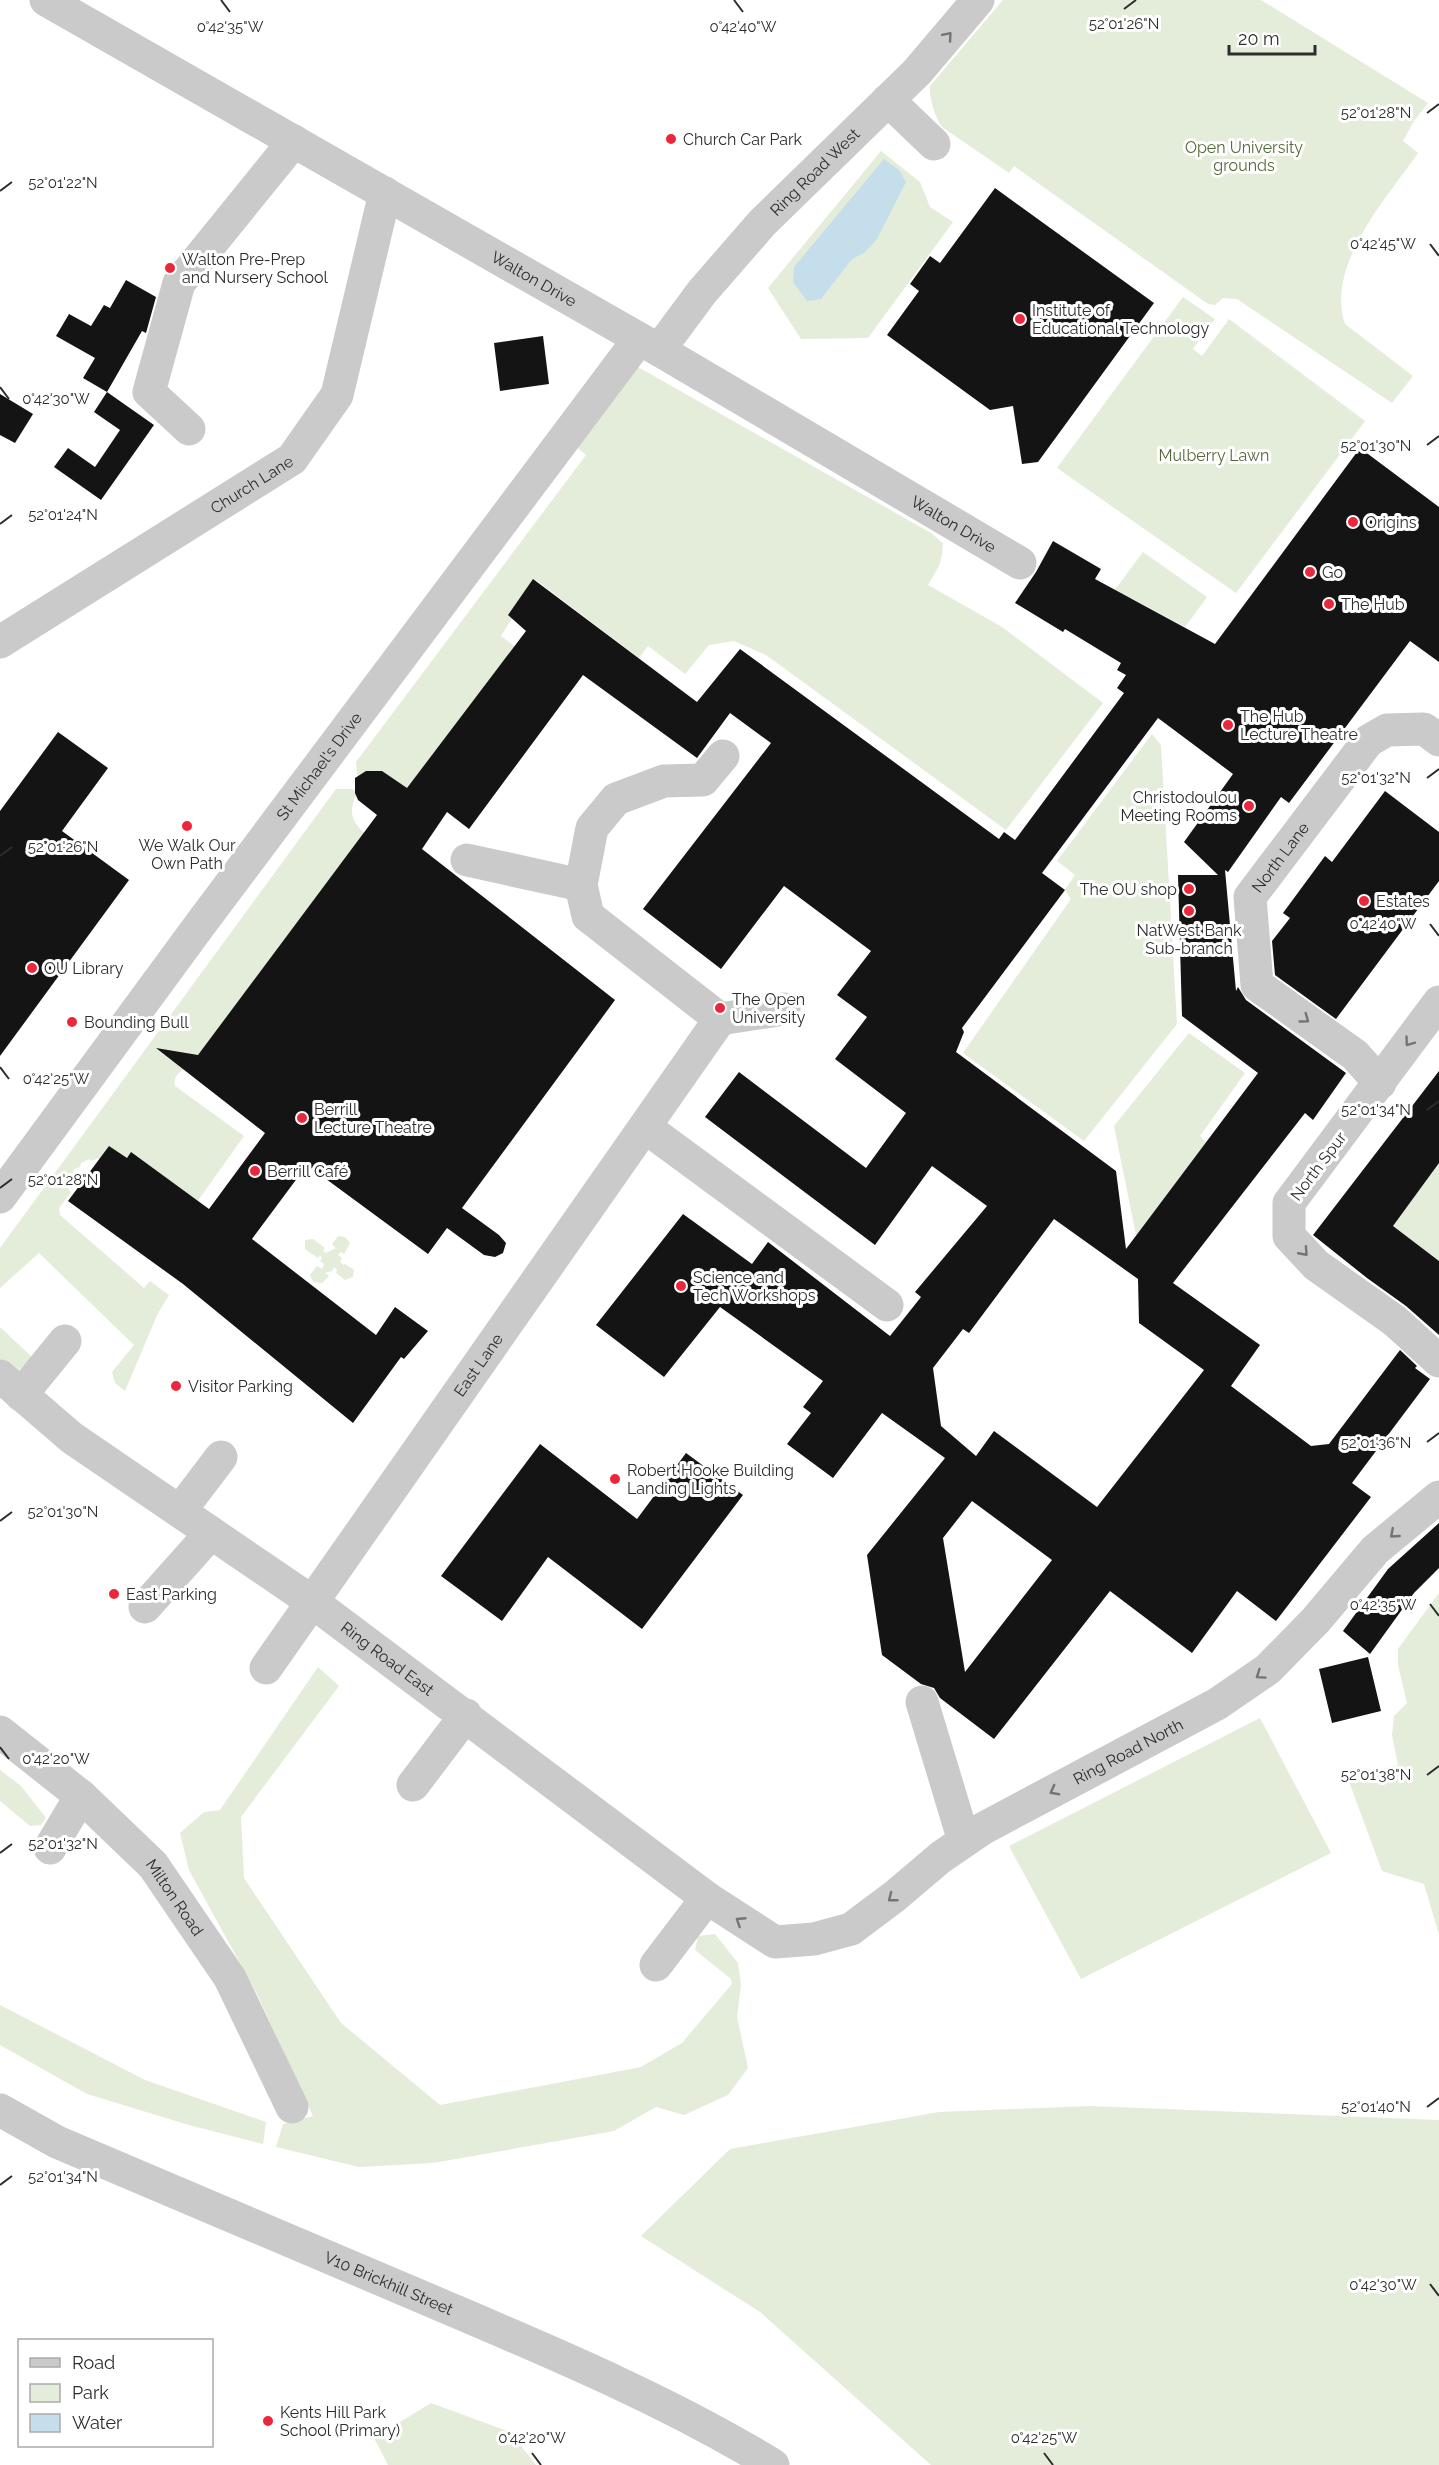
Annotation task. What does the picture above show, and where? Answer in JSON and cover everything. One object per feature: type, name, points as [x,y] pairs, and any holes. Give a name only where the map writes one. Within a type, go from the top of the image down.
[{"type":"street","name":"Ring Road West","points":[[649,345],[702,292],[762,223],[917,72],[978,0]]},
{"type":"street","name":"Walton Drive","points":[[67,5],[294,141],[649,345],[1020,563]]},
{"type":"street","points":[[888,100],[934,144]]},
{"type":"street","points":[[189,429],[149,392],[179,283],[294,141]]},
{"type":"street","name":"Church Lane","points":[[0,642],[292,459],[337,396],[385,193]]},
{"type":"street","name":"St Michael's Drive","points":[[0,1197],[202,922],[649,345]]},
{"type":"street","name":"North Lane","points":[[1380,1083],[1355,1055],[1257,985],[1250,897],[1368,741],[1387,730],[1434,726]]},
{"type":"street","points":[[723,756],[703,780],[664,781],[616,799],[592,828],[581,885],[588,916],[720,1019],[784,1009]]},
{"type":"street","points":[[467,860],[581,885]]},
{"type":"street","name":"North Spur","points":[[1439,1002],[1289,1203],[1289,1236],[1316,1265],[1395,1321],[1439,1361]]},
{"type":"street","name":"East Lane","points":[[266,1668],[720,1019]]},
{"type":"street","points":[[645,1127],[887,1305]]},
{"type":"street","points":[[10,1386],[65,1341]]},
{"type":"street","name":"Ring Road East","points":[[10,1386],[72,1438],[311,1601],[466,1715],[707,1898],[775,1942]]},
{"type":"street","points":[[180,1511],[220,1457]]},
{"type":"street","name":"Ring Road North","points":[[775,1942],[814,1939],[851,1929],[982,1829],[1217,1704],[1268,1669],[1316,1620],[1375,1550],[1424,1507],[1439,1497]]},
{"type":"street","points":[[145,1607],[211,1533]]},
{"type":"street","points":[[922,1702],[964,1841]]},
{"type":"street","points":[[413,1785],[466,1715]]},
{"type":"street","name":"Milton Road","points":[[0,1732],[81,1796],[145,1857],[172,1891],[230,1978],[291,2107]]},
{"type":"street","points":[[50,1848],[81,1796]]},
{"type":"street","points":[[656,1965],[707,1898]]},
{"type":"street","name":"V10 Brickhill Street","points":[[0,2110],[57,2142],[510,2334],[598,2374],[719,2432],[773,2465]]},
{"type":"green space","name":"Open University grounds","points":[[1003,0],[1261,0],[1428,103],[1414,121],[1403,141],[1418,153],[1362,233],[1351,256],[1344,279],[1341,302],[1345,324],[1413,376],[1392,403],[1237,299],[1223,298],[1215,305],[1208,304],[1014,166],[1009,173],[942,127],[933,107],[930,86]]},
{"type":"green space","points":[[881,151],[920,182],[930,207],[953,222],[868,338],[801,339],[768,288]]},
{"type":"green space","name":"Mulberry Lawn","points":[[1183,297],[1215,319],[1193,349],[1202,356],[1229,319],[1365,421],[1236,593],[1057,468]]},
{"type":"green space","points":[[638,367],[931,533],[943,543],[939,566],[928,585],[1002,627],[1103,703],[1006,830],[766,655],[734,641],[709,645],[685,674],[648,646],[639,658],[536,580],[501,636],[529,657],[417,807],[361,780],[357,775],[356,762],[586,455],[569,441]]},
{"type":"green space","points":[[1143,552],[1207,597],[1185,627],[1133,599],[1111,595]]},
{"type":"green space","points":[[1152,734],[1161,745],[1177,1024],[1084,1141],[963,1053],[1071,899],[1065,890],[1075,875],[1057,861]]},
{"type":"green space","points":[[336,789],[353,789],[357,794],[352,807],[353,819],[370,838],[189,1067],[180,1072],[175,1079],[175,1086],[244,1136],[192,1209],[113,1169],[98,1158],[92,1161],[89,1159],[74,1169],[68,1189],[71,1192],[59,1208],[60,1215],[144,1288],[150,1281],[169,1295],[158,1313],[125,1391],[115,1383],[112,1372],[134,1345],[39,1253],[0,1288],[0,1248]]},
{"type":"green space","points":[[1189,1033],[1245,1073],[1200,1136],[1206,1142],[1136,1235],[1114,1126]]},
{"type":"green space","points":[[1439,1163],[1439,1261],[1393,1226]]},
{"type":"green space","points":[[338,1236],[345,1237],[350,1243],[344,1254],[341,1252],[338,1255],[342,1258],[340,1261],[343,1265],[354,1270],[353,1277],[345,1280],[336,1273],[337,1270],[334,1267],[332,1271],[325,1273],[329,1276],[322,1283],[313,1282],[310,1275],[317,1266],[322,1269],[324,1264],[320,1261],[322,1258],[320,1255],[318,1258],[305,1249],[305,1240],[313,1239],[325,1248],[323,1251],[326,1253],[336,1248],[332,1244]]},
{"type":"green space","points":[[0,1327],[32,1357],[13,1376],[0,1362]]},
{"type":"green space","points":[[1439,1593],[1439,1935],[1424,1884],[1382,1871],[1347,1776],[1398,1765],[1392,1735],[1394,1716],[1407,1703],[1398,1665],[1398,1649]]},
{"type":"green space","points":[[318,1667],[339,1686],[241,1817],[244,1878],[341,2023],[440,2105],[641,2067],[682,2043],[732,1984],[731,1979],[695,1950],[698,1936],[715,1934],[738,1963],[741,1985],[737,2017],[748,2068],[728,2095],[684,2115],[656,2107],[614,2131],[433,2163],[359,2167],[276,2147],[283,2124],[313,2116],[257,1994],[189,1870],[180,1833],[204,1812],[220,1810]]},
{"type":"green space","points":[[1260,1718],[1331,1853],[1081,1979],[1009,1846]]},
{"type":"green space","points":[[0,1770],[21,1786],[46,1818],[41,1825],[30,1826],[0,1801]]},
{"type":"green space","points":[[0,2005],[145,2080],[266,2122],[263,2144],[189,2125],[87,2094],[0,2045]]},
{"type":"green space","points":[[1090,2106],[1439,2120],[1439,2465],[931,2465],[760,2312],[641,2236],[730,2149],[939,2112]]},
{"type":"green space","points":[[431,2403],[510,2432],[536,2465],[388,2465],[374,2438]]},
{"type":"water","points":[[884,159],[899,170],[906,182],[877,239],[864,253],[852,259],[821,299],[807,301],[793,282],[794,267]]},
{"type":"building","name":"Institute of Educational Technology","points":[[995,188],[1154,303],[1038,462],[1022,464],[1013,406],[990,410],[887,335],[919,291],[910,284],[930,256],[940,263]]},
{"type":"building","points":[[126,280],[156,297],[146,333],[142,331],[107,392],[83,378],[95,358],[56,336],[69,314],[91,326],[104,305],[110,308]]},
{"type":"building","points":[[543,336],[549,384],[500,391],[494,343]]},
{"type":"building","points":[[107,392],[154,425],[101,500],[54,467],[68,448],[95,467],[120,430],[94,412]]},
{"type":"building","points":[[0,394],[33,414],[15,443],[0,435]]},
{"type":"building","points":[[1360,448],[1439,507],[1439,662],[1410,641],[1289,803],[1281,797],[1228,872],[1225,870],[1236,991],[1238,987],[1246,1000],[1346,1073],[1313,1120],[1305,1113],[1173,1283],[1260,1345],[1231,1386],[1311,1446],[1329,1444],[1400,1350],[1417,1366],[1415,1368],[1430,1379],[1352,1483],[1371,1497],[1276,1621],[1237,1591],[1192,1653],[1110,1591],[994,1739],[940,1698],[934,1688],[921,1684],[882,1655],[867,1555],[945,1458],[882,1413],[833,1478],[787,1444],[811,1413],[803,1407],[823,1381],[720,1307],[664,1377],[596,1325],[683,1214],[752,1264],[768,1242],[890,1336],[921,1297],[915,1292],[987,1206],[932,1166],[875,1245],[705,1117],[739,1072],[866,1168],[906,1113],[835,1059],[867,1017],[837,995],[871,951],[784,886],[721,969],[643,909],[771,743],[730,713],[697,758],[583,675],[469,829],[447,812],[422,849],[615,1000],[462,1208],[499,1235],[506,1243],[503,1253],[495,1257],[484,1255],[447,1228],[428,1254],[307,1165],[252,1239],[376,1335],[395,1307],[428,1331],[404,1359],[401,1357],[353,1423],[183,1284],[68,1201],[109,1146],[127,1158],[131,1152],[209,1209],[265,1133],[156,1048],[198,1055],[377,815],[358,800],[355,793],[355,778],[366,771],[382,771],[407,788],[526,631],[508,615],[533,579],[697,702],[740,649],[999,839],[1004,832],[1015,840],[1124,693],[1117,688],[1126,675],[1117,670],[1121,663],[1065,629],[1063,632],[1015,603],[1053,541],[1101,569],[1095,579],[1215,644]],"holes":[[[1158,718],[1233,774],[1184,842],[1218,875],[1178,875],[1182,1016],[1258,1073],[1126,1249],[1116,1171],[956,1052],[964,1032],[962,1028],[1065,890],[1042,873]],[[1054,1219],[1138,1279],[1139,1323],[1204,1370],[1097,1507],[994,1431],[976,1456],[941,1426],[933,1368],[963,1329],[969,1333]],[[972,1501],[1052,1560],[965,1672],[943,1538]]]},
{"type":"building","name":"OU Library","points":[[58,732],[108,768],[62,831],[129,880],[0,1056],[0,811]]},
{"type":"building","name":"Estates","points":[[1385,791],[1439,832],[1439,881],[1336,1019],[1275,975],[1272,941],[1290,918],[1283,913],[1325,856],[1332,862]]},
{"type":"building","points":[[1439,1071],[1439,1163],[1393,1226],[1439,1261],[1439,1335],[1406,1306],[1313,1235]]},
{"type":"building","points":[[540,1444],[637,1519],[686,1453],[743,1495],[642,1629],[548,1557],[502,1621],[441,1576]]},
{"type":"building","points":[[1439,1523],[1439,1568],[1414,1593],[1370,1654],[1343,1631],[1388,1569]]},
{"type":"building","points":[[1368,1657],[1381,1711],[1332,1723],[1319,1669]]},
{"type":"place","name":"Church Car Park","points":[[671,139]]},
{"type":"place","name":"Walton Pre-Prep and Nursery School","points":[[170,268]]},
{"type":"place","name":"Institute of Educational Technology","points":[[1020,319]]},
{"type":"place","name":"Origins","points":[[1353,522]]},
{"type":"place","name":"Go","points":[[1310,572]]},
{"type":"place","name":"The Hub","points":[[1329,604]]},
{"type":"place","name":"The Hub Lecture Theatre","points":[[1228,725]]},
{"type":"place","name":"Christodoulou Meeting Rooms","points":[[1249,806]]},
{"type":"place","name":"We Walk Our Own Path","points":[[187,826]]},
{"type":"place","name":"The OU shop","points":[[1189,889]]},
{"type":"place","name":"Estates","points":[[1364,901]]},
{"type":"place","name":"NatWest Bank Sub-branch","points":[[1189,911]]},
{"type":"place","name":"OU Library","points":[[32,968]]},
{"type":"place","name":"The Open University","points":[[720,1008]]},
{"type":"place","name":"Bounding Bull","points":[[72,1022]]},
{"type":"place","name":"Berrill Lecture Theatre","points":[[302,1118]]},
{"type":"place","name":"Berrill Café","points":[[255,1171]]},
{"type":"place","name":"Science and Tech Workshops","points":[[681,1286]]},
{"type":"place","name":"Visitor Parking","points":[[176,1386]]},
{"type":"place","name":"Robert Hooke Building Landing Lights","points":[[615,1479]]},
{"type":"place","name":"East Parking","points":[[114,1594]]},
{"type":"place","name":"Kents Hill Park School (Primary)","points":[[268,2421]]}]
